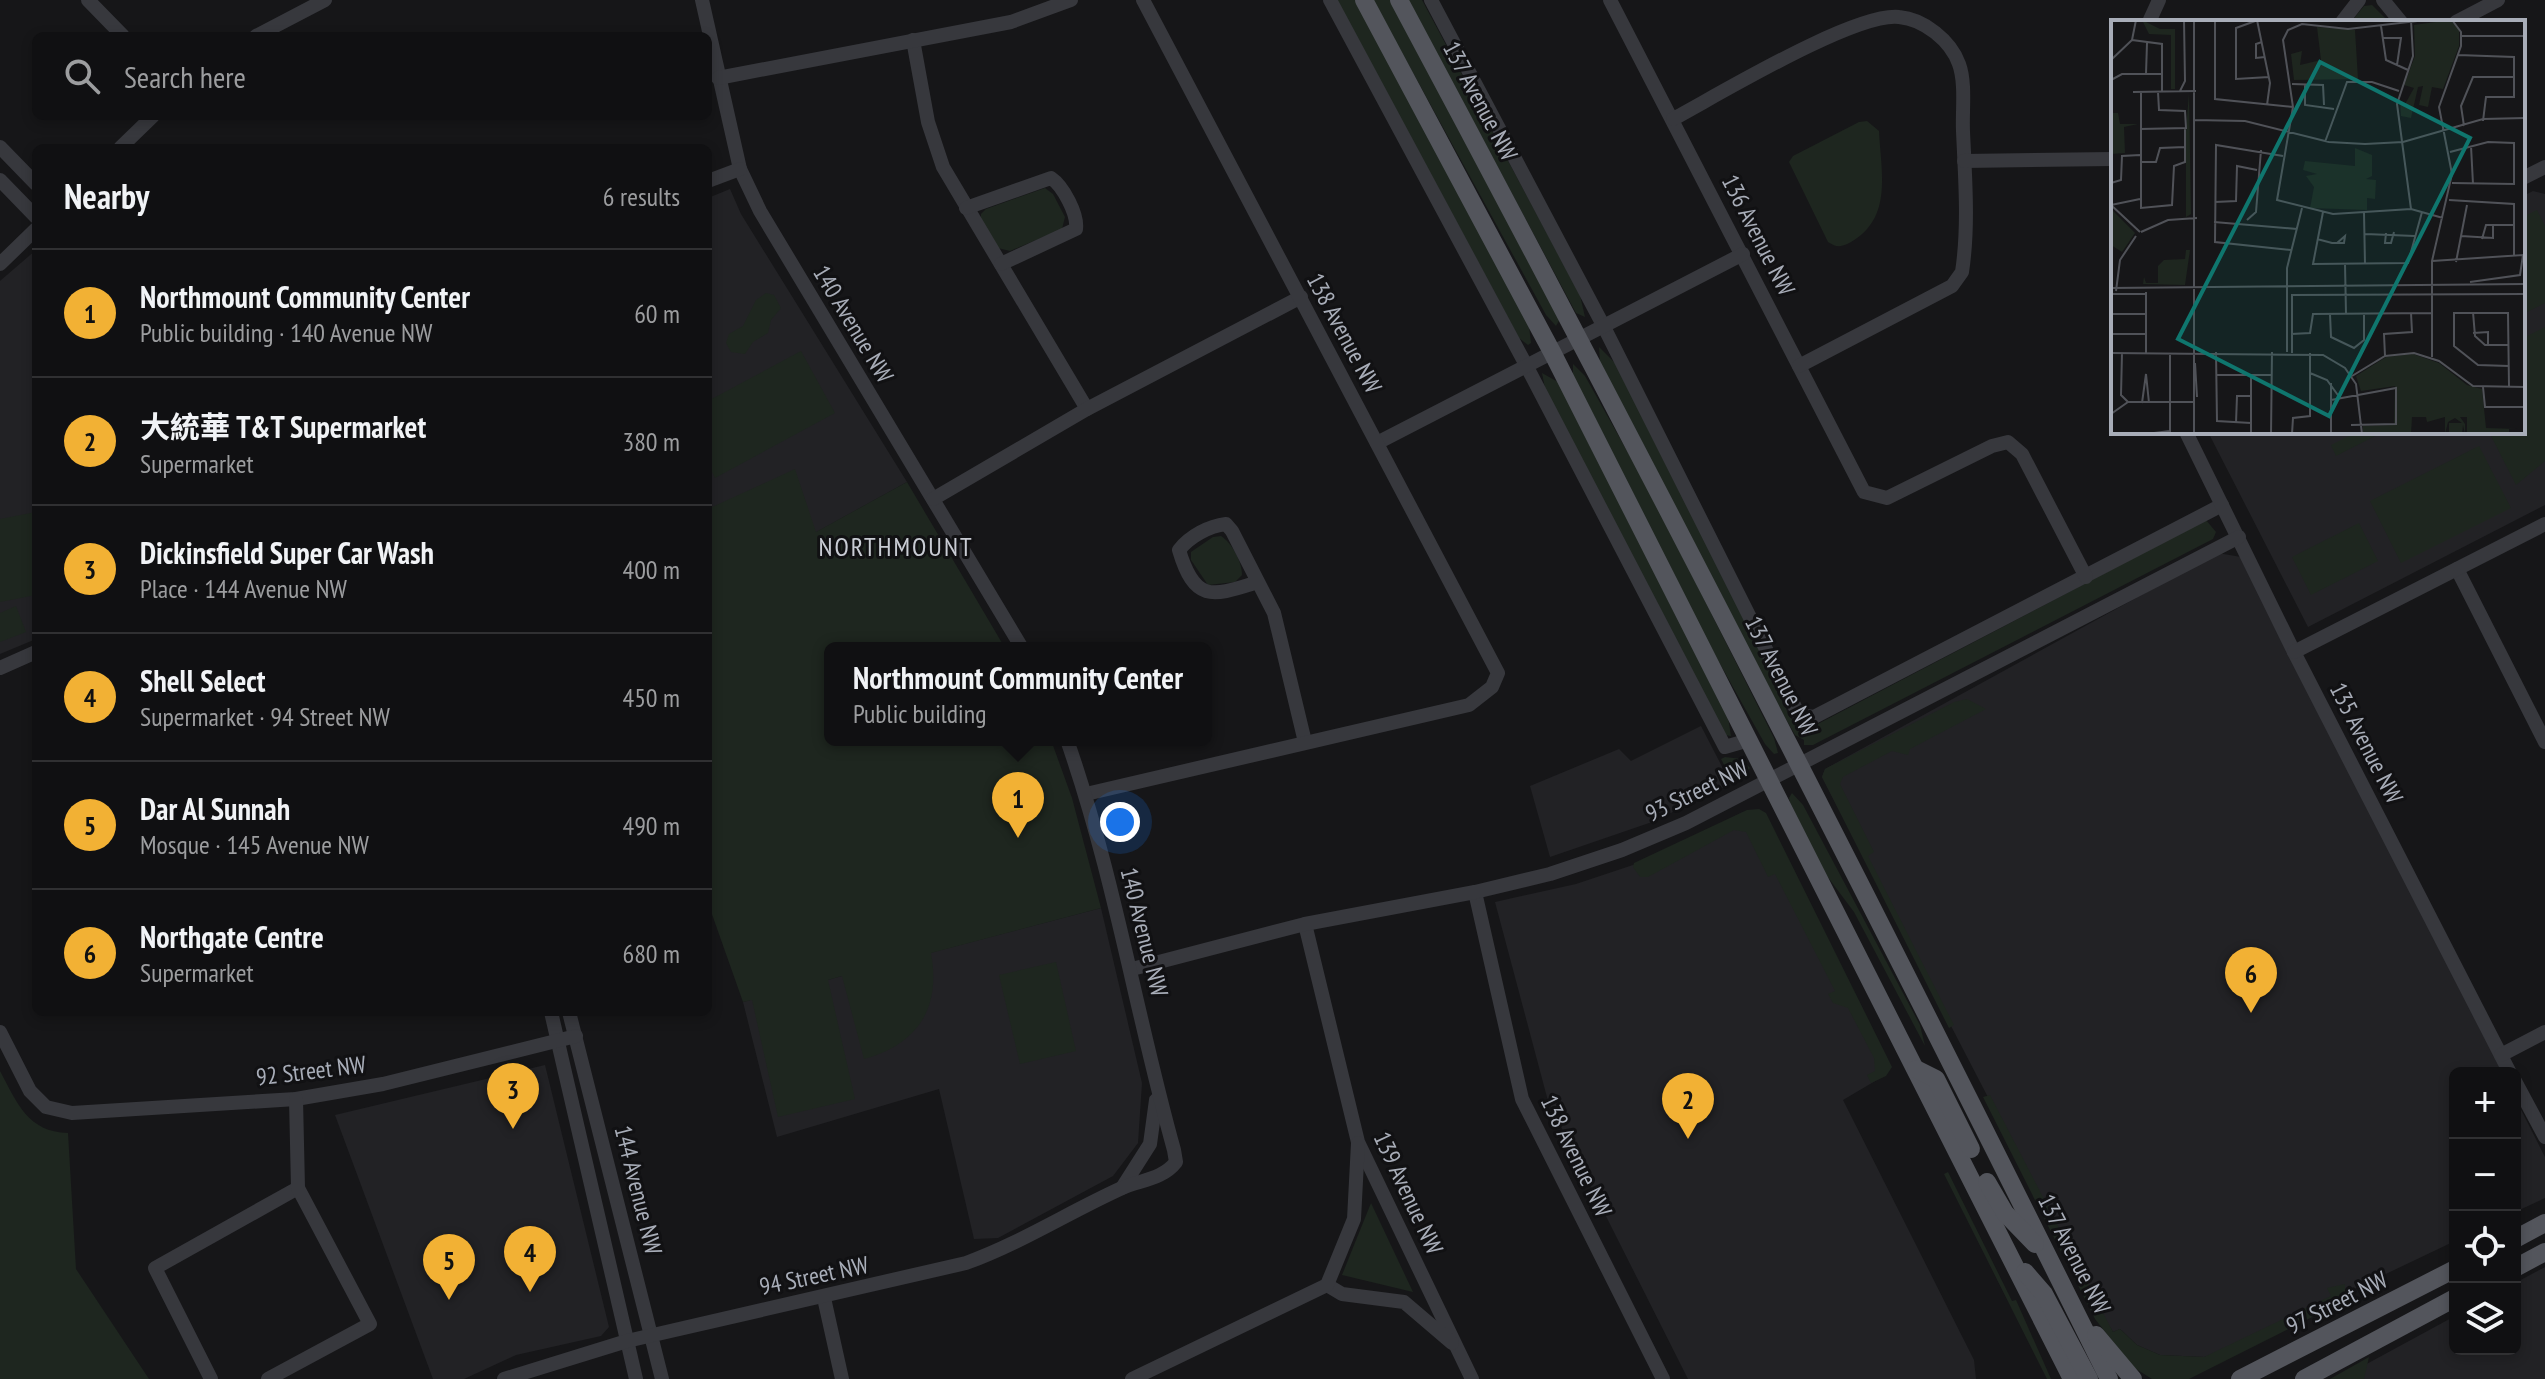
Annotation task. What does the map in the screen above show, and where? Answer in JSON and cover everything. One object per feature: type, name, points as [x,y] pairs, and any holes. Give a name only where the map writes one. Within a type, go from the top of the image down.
[{"type":"main road","points":[[1364,0],[1552,352],[2072,1379]]},
{"type":"main road","name":"137 Avenue NW","points":[[1399,0],[1579,337],[1800,764],[2109,1379]]},
{"type":"main road","points":[[1823,887],[1885,980],[1922,1054],[1940,1068],[1953,1068]]},
{"type":"main road","points":[[1916,1069],[1936,1079],[1999,1203],[2048,1257]]},
{"type":"main road","points":[[2521,1236],[2545,1223]]},
{"type":"main road","points":[[2521,1265],[2545,1252]]},
{"type":"main road","points":[[2010,1255],[2044,1294],[2089,1379]]},
{"type":"main road","name":"97 Street NW","points":[[2240,1379],[2449,1272]]},
{"type":"main road","points":[[2070,1300],[2133,1379]]},
{"type":"main road","name":"97 Street NW","points":[[2304,1379],[2449,1301]]},
{"type":"main road","points":[[2051,1337],[2058,1379]]},
{"type":"street","points":[[88,0],[119,32]]},
{"type":"street","points":[[264,32],[325,0]]},
{"type":"street","name":"140 Avenue NW","points":[[702,0],[709,32]]},
{"type":"street","points":[[718,78],[1011,22],[1071,0]]},
{"type":"street","name":"138 Avenue NW","points":[[1143,0],[1498,673],[1492,687],[1469,705],[1305,742]]},
{"type":"street","points":[[1330,0],[1526,365],[1725,747],[1749,740]]},
{"type":"street","name":"137 Avenue NW","points":[[1431,0],[1603,325],[1799,715],[1814,717],[2086,577]]},
{"type":"street","name":"136 Avenue NW","points":[[1610,0],[1864,492],[1887,498],[2008,442],[2022,454],[2086,577]]},
{"type":"street","points":[[2150,20],[2159,0]]},
{"type":"street","points":[[2344,20],[2359,0]]},
{"type":"street","points":[[2383,0],[2399,20]]},
{"type":"street","points":[[2460,20],[2498,0]]},
{"type":"street","points":[[1673,119],[1857,23],[1899,17],[1930,29],[1948,45],[1960,66],[1965,253],[1962,272],[1952,286],[1799,366]]},
{"type":"street","points":[[913,40],[928,122],[943,167],[1087,409]]},
{"type":"street","name":"140 Avenue NW","points":[[712,49],[740,169],[760,211],[1018,642]]},
{"type":"street","points":[[124,144],[149,120]]},
{"type":"street","points":[[0,147],[32,180]]},
{"type":"street","points":[[1964,161],[2111,159]]},
{"type":"street","points":[[2525,177],[2545,167]]},
{"type":"street","points":[[712,180],[740,169]]},
{"type":"street","points":[[966,208],[1036,181],[1051,178],[1058,183],[1077,221],[1076,229],[1001,264]]},
{"type":"street","points":[[0,180],[32,213]]},
{"type":"street","points":[[0,264],[32,233]]},
{"type":"street","points":[[1377,443],[1743,254]]},
{"type":"street","points":[[933,499],[1087,409],[1301,297]]},
{"type":"street","name":"135 Avenue NW","points":[[2187,434],[2294,652],[2507,1067]]},
{"type":"street","points":[[2086,577],[2222,505]]},
{"type":"street","points":[[1086,794],[1305,742],[1274,613],[1258,582],[1226,524],[1186,541],[1179,550],[1196,585],[1206,594],[1219,594],[1258,582]]},
{"type":"street","points":[[2294,652],[2545,524]]},
{"type":"street","name":"93 Street NW","points":[[1132,969],[1305,924],[1475,892],[1622,850],[1686,823],[2239,537]]},
{"type":"street","points":[[2457,569],[2539,717],[2545,742]]},
{"type":"street","points":[[0,668],[32,654]]},
{"type":"street","name":"140 Avenue NW","points":[[1069,746],[1086,794],[1132,969],[1158,1091]]},
{"type":"street","name":"138 Avenue NW","points":[[1475,892],[1522,1099],[1663,1379]]},
{"type":"street","name":"139 Avenue NW","points":[[1305,924],[1358,1142],[1472,1379]]},
{"type":"street","name":"144 Avenue NW","points":[[552,1016],[636,1379]]},
{"type":"street","name":"144 Avenue NW","points":[[570,1016],[662,1379]]},
{"type":"street","name":"92 Street NW","points":[[0,1032],[30,1091],[46,1107],[72,1113],[296,1099],[383,1084],[576,1036]]},
{"type":"street","points":[[2501,1055],[2545,1032]]},
{"type":"street","name":"94 Street NW","points":[[504,1379],[627,1341],[824,1298],[966,1263],[1009,1248],[1122,1188],[1168,1172],[1176,1162],[1158,1091]]},
{"type":"street","name":"94 Street NW","points":[[1122,1188],[1150,1144],[1158,1091]]},
{"type":"street","points":[[2521,1092],[2545,1137]]},
{"type":"street","points":[[268,1379],[370,1324],[298,1188],[296,1099]]},
{"type":"street","points":[[1132,1379],[1327,1285],[1354,1219],[1358,1142]]},
{"type":"street","points":[[211,1379],[155,1268],[298,1188]]},
{"type":"street","points":[[1327,1285],[1342,1294],[1404,1302],[1456,1347]]},
{"type":"street","points":[[824,1298],[842,1379]]},
{"type":"shaded area","points":[[1337,0],[1355,0],[1529,326],[1531,343],[1528,345],[1519,338]]},
{"type":"shaded area","points":[[1373,0],[1391,0],[1560,319],[1556,326],[1546,315]]},
{"type":"shaded area","points":[[1408,0],[1422,0],[1580,295],[1585,317],[1576,313]]},
{"type":"shaded area","points":[[2372,5],[2387,20],[2353,20],[2364,6]]},
{"type":"shaded area","points":[[1867,121],[1879,131],[1882,193],[1879,207],[1864,232],[1848,244],[1837,246],[1828,242],[1789,162],[1793,156],[1859,122]]},
{"type":"shaded area","points":[[1045,188],[1053,194],[1065,217],[1062,229],[1010,251],[998,248],[981,221],[981,214],[986,209]]},
{"type":"shaded area","points":[[730,189],[741,214],[907,482],[712,590],[712,196]]},
{"type":"shaded area","points":[[2533,191],[2545,194],[2545,505],[2308,627],[2209,434],[2525,434],[2525,195]]},
{"type":"shaded area","points":[[2537,210],[2545,226],[2545,303],[2525,313],[2525,216]]},
{"type":"shaded area","points":[[32,253],[32,641],[0,654],[0,281]]},
{"type":"shaded area","points":[[766,293],[774,295],[781,308],[771,320],[768,333],[753,342],[745,354],[731,352],[726,343],[729,334],[743,326],[756,300]]},
{"type":"shaded area","points":[[2545,327],[2545,461],[2516,485],[2490,434],[2525,434],[2525,337]]},
{"type":"shaded area","points":[[1599,347],[1615,363],[1781,690],[1788,715],[1799,727],[1814,726],[2206,520],[2216,532],[2213,539],[1813,745],[1804,745],[1804,740],[1795,735],[1783,714],[1600,362]]},
{"type":"shaded area","points":[[801,351],[835,413],[715,478],[712,472],[712,399]]},
{"type":"shaded area","points":[[1573,364],[1585,376],[1649,490],[1774,738],[1778,753],[1774,754],[1765,744],[1697,623],[1573,380]]},
{"type":"shaded area","points":[[1542,373],[1558,382],[1728,717],[1731,736],[1723,735],[1546,393]]},
{"type":"shaded area","points":[[2353,434],[2379,434],[2336,456],[2331,445]]},
{"type":"shaded area","points":[[2479,446],[2511,508],[2401,563],[2370,501]]},
{"type":"shaded area","points":[[795,469],[816,532],[907,482],[1001,642],[824,642],[824,746],[1053,746],[1072,798],[1101,908],[931,953],[932,990],[922,1021],[899,1044],[864,1059],[842,976],[828,980],[855,1099],[778,1117],[752,1000],[743,1002],[712,914],[712,507]]},
{"type":"shaded area","points":[[32,513],[32,596],[0,602],[0,519]]},
{"type":"shaded area","points":[[2359,523],[2378,561],[2311,595],[2292,557]]},
{"type":"shaded area","points":[[1221,536],[1236,553],[1242,575],[1235,582],[1208,585],[1191,560],[1191,552],[1213,537]]},
{"type":"shaded area","points":[[2218,553],[2241,557],[2500,1067],[2449,1067],[2449,1244],[2222,1352],[2204,1357],[2160,1355],[2137,1345],[2120,1329],[2113,1332],[2092,1298],[1822,777],[1825,769]]},
{"type":"shaded area","points":[[16,606],[26,632],[0,642],[0,613]]},
{"type":"shaded area","points":[[1967,699],[1986,709],[1910,749],[1908,755],[1892,751],[1843,777],[1840,784],[1874,852],[1868,856],[1954,1025],[1949,1028],[1822,777],[1825,769],[1954,702]]},
{"type":"shaded area","points":[[1701,726],[1731,784],[1652,822],[1550,857],[1530,786],[1619,749],[1631,761]]},
{"type":"shaded area","points":[[1721,759],[1742,759],[1750,768],[1734,784]]},
{"type":"shaded area","points":[[1792,793],[1803,805],[1920,1025],[1925,1046],[1854,912],[1827,876],[1791,807],[1789,798]]},
{"type":"shaded area","points":[[1759,809],[1766,813],[1892,1067],[1886,1076],[1871,1083],[1867,1075],[1875,1071],[1874,1058],[1848,1008],[1833,1003],[1828,994],[1835,991],[1775,874],[1768,877],[1746,832],[1734,830],[1648,877],[1640,877],[1633,867],[1634,863],[1747,810]]},
{"type":"shaded area","points":[[1743,812],[1887,1074],[1843,1100],[1974,1360],[1976,1379],[1688,1379],[1548,1101],[1495,902],[1576,884],[1651,859]]},
{"type":"shaded area","points":[[1101,908],[1142,1083],[1138,1143],[1113,1176],[998,1238],[974,1239],[939,1089],[777,1137],[743,1002]]},
{"type":"shaded area","points":[[1056,962],[1076,1051],[1020,1064],[999,975]]},
{"type":"shaded area","points":[[545,1065],[609,1327],[601,1336],[516,1355],[464,1379],[433,1379],[335,1115]]},
{"type":"shaded area","points":[[0,1071],[25,1114],[43,1127],[68,1133],[76,1269],[149,1379],[0,1379]]},
{"type":"shaded area","points":[[1990,1095],[2113,1332],[2120,1329],[2137,1345],[2160,1355],[2204,1357],[2331,1296],[2327,1288],[2345,1284],[2345,1294],[2326,1310],[2189,1379],[2152,1379],[2133,1367],[2095,1319],[1983,1097]]},
{"type":"shaded area","points":[[2521,1110],[2545,1157],[2545,1198],[2521,1209]]},
{"type":"shaded area","points":[[1948,1172],[2012,1301],[2016,1300],[2051,1379],[2047,1379],[1944,1174]]},
{"type":"shaded area","points":[[1371,1203],[1413,1292],[1342,1275]]},
{"type":"shaded area","points":[[2545,1267],[2545,1379],[2339,1379],[2449,1319],[2449,1355],[2521,1355],[2521,1280]]},
{"type":"shaded area","points":[[2369,1357],[2364,1379],[2330,1379]]},
{"type":"place","name":"Northmount Community Center","points":[[1018,838]]},
{"type":"place","name":"Northgate Centre","points":[[2251,1013]]},
{"type":"place","name":"Dickinsfield Super Car Wash","points":[[513,1129]]},
{"type":"place","name":"大統華 T&T Supermarket","points":[[1688,1139]]},
{"type":"place","name":"Shell Select","points":[[530,1292]]},
{"type":"place","name":"Dar Al Sunnah","points":[[449,1300]]},
{"type":"district","name":"NORTHMOUNT","points":[[896,547]]}]
